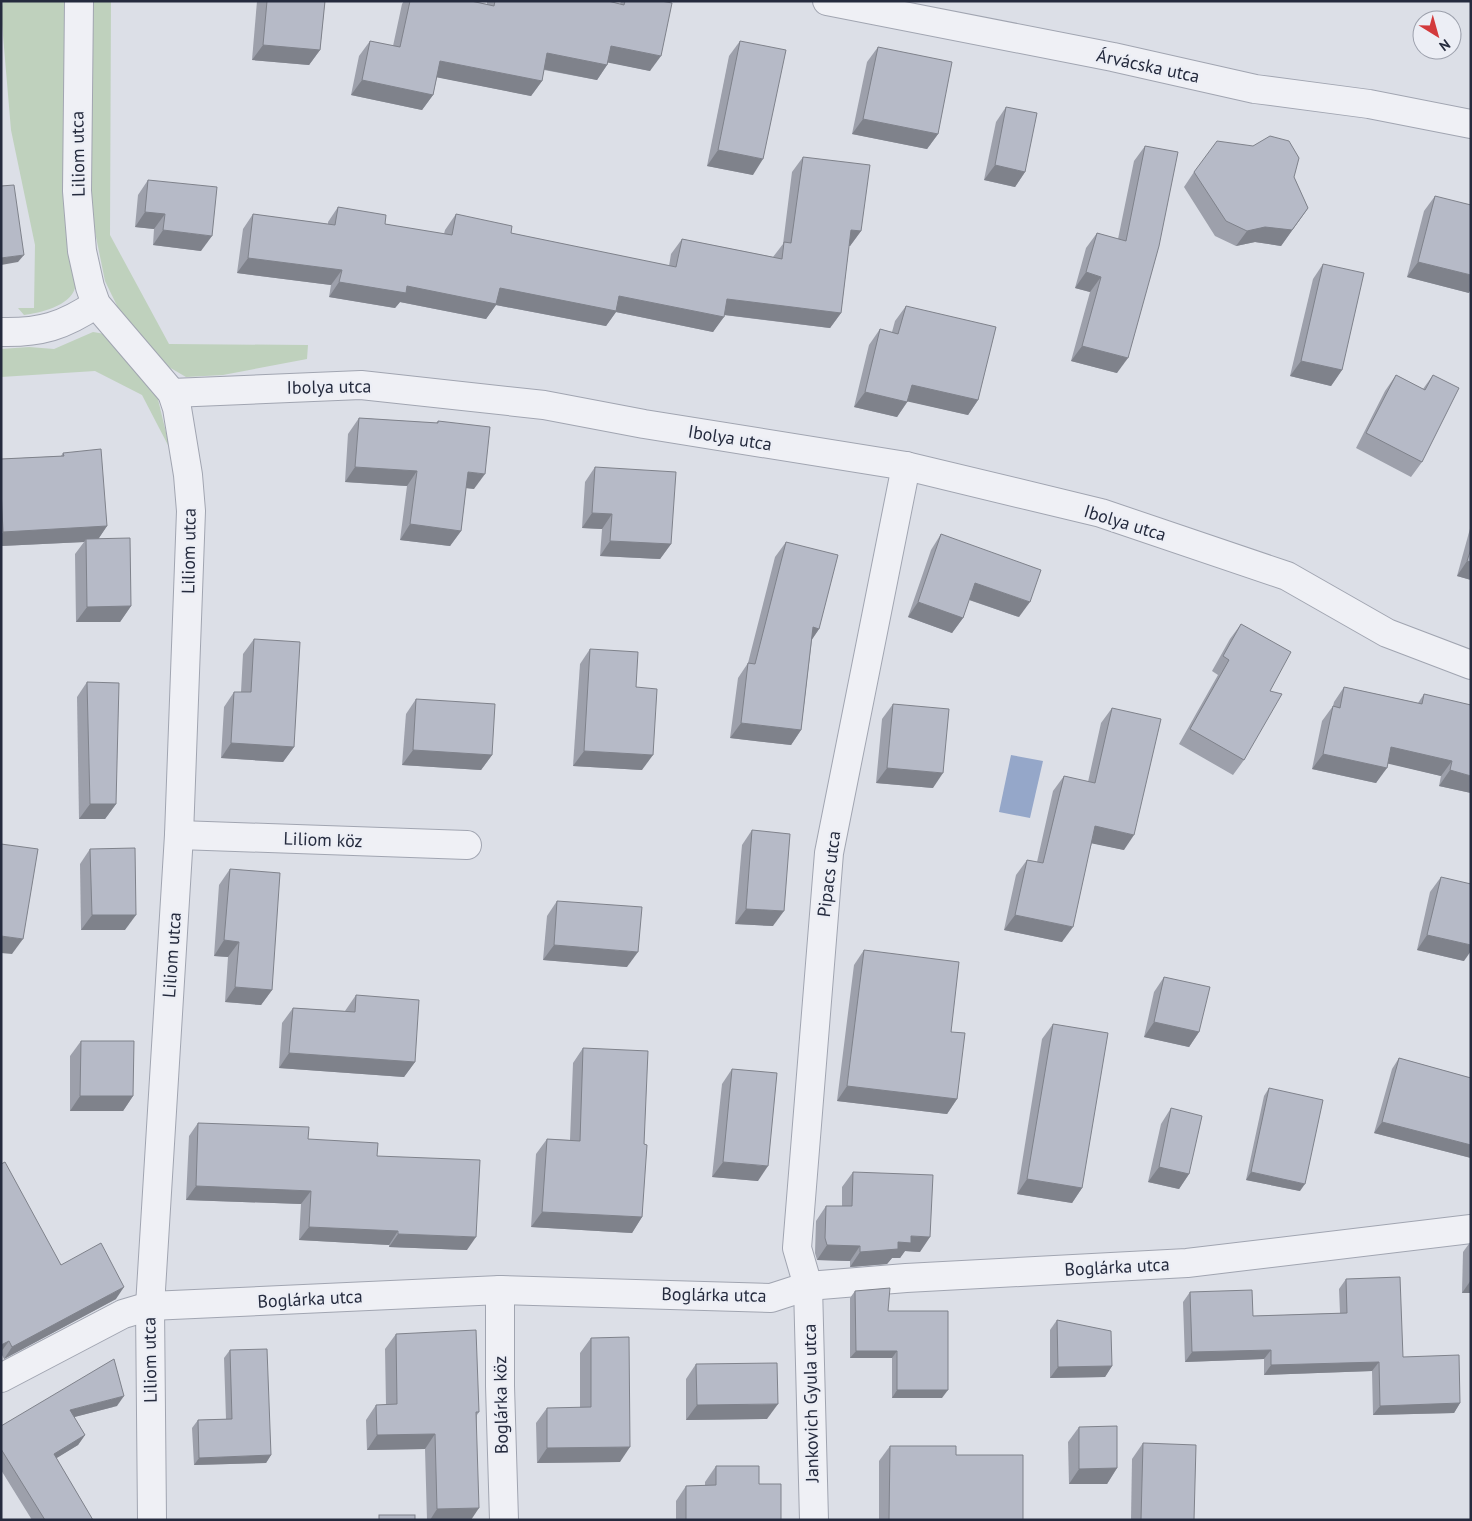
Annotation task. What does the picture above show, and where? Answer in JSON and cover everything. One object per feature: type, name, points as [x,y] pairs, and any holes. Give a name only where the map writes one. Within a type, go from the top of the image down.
[{"type":"street","name":"Liliom utca","points":[[79,1],[77,191],[82,251],[96,304]]},
{"type":"street","name":"Árvácska utca","points":[[827,1],[1113,57],[1255,90],[1369,104],[1471,124]]},
{"type":"street","points":[[1,332],[22,333],[46,330],[82,314],[96,304],[172,392]]},
{"type":"street","name":"Ibolya utca","points":[[172,392],[361,385],[544,405],[644,424],[906,466],[1100,513],[1287,576],[1387,632],[1471,665]]},
{"type":"street","name":"Liliom utca","points":[[152,1520],[150,1306],[179,835],[191,511],[188,476],[177,408],[172,392]]},
{"type":"street","name":"Pipacs utca","points":[[808,1286],[798,1248],[829,853],[906,466]]},
{"type":"street","name":"Liliom köz","points":[[179,835],[466,845]]},
{"type":"street","name":"Boglárka utca","points":[[1,1378],[123,1314],[150,1306],[500,1290],[771,1298],[808,1286],[906,1278],[1187,1263],[1471,1229]]},
{"type":"street","name":"Jankovich Gyula utca","points":[[808,1286],[814,1520]]},
{"type":"street","name":"Boglárka köz","points":[[500,1290],[500,1386],[504,1520]]},
{"type":"green space","points":[[3,1],[70,1],[76,285],[72,294],[61,304],[54,308],[24,315],[18,308],[34,308],[35,245],[11,130],[1,12]]},
{"type":"green space","points":[[87,1],[111,1],[110,235],[169,344],[308,345],[307,359],[223,375],[186,377],[162,363],[120,312],[105,281],[94,227],[86,143]]},
{"type":"green space","points":[[93,332],[105,334],[155,387],[170,449],[142,395],[95,371],[1,377],[1,349],[29,347],[54,349]]},
{"type":"water","points":[[1011,755],[1043,761],[1030,818],[999,812]]},
{"type":"building","points":[[267,1],[325,1],[320,50],[263,45]]},
{"type":"building","points":[[410,1],[471,1],[494,6],[495,1],[608,1],[624,5],[625,1],[661,1],[672,3],[661,56],[611,46],[607,65],[547,53],[542,81],[440,61],[433,95],[362,80],[370,41],[400,47]]},
{"type":"building","points":[[740,41],[786,50],[763,159],[718,150]]},
{"type":"building","points":[[878,47],[952,62],[938,134],[863,119]]},
{"type":"building","points":[[1006,107],[1037,113],[1025,172],[995,165]]},
{"type":"building","points":[[1270,136],[1289,141],[1299,158],[1294,177],[1308,208],[1292,230],[1265,227],[1247,231],[1226,221],[1194,172],[1217,141],[1253,146]]},
{"type":"building","points":[[1145,146],[1178,152],[1159,246],[1128,358],[1082,346],[1101,277],[1086,272],[1097,233],[1126,241]]},
{"type":"building","points":[[803,157],[870,165],[861,231],[851,230],[841,313],[727,299],[724,317],[619,296],[616,311],[500,288],[496,304],[407,286],[406,293],[339,282],[342,270],[248,258],[253,214],[335,225],[338,207],[386,215],[385,224],[452,235],[456,214],[512,226],[511,233],[676,267],[682,239],[782,259],[784,242],[791,243]]},
{"type":"building","points":[[148,180],[217,187],[212,236],[163,230],[165,214],[145,212]]},
{"type":"building","points":[[14,185],[24,255],[1,258],[1,186]]},
{"type":"building","points":[[1435,196],[1471,205],[1471,275],[1418,262]]},
{"type":"building","points":[[1323,264],[1364,273],[1342,370],[1301,361]]},
{"type":"building","points":[[906,306],[996,327],[978,400],[912,385],[907,402],[865,392],[880,329],[898,334]]},
{"type":"building","points":[[1396,375],[1425,390],[1433,375],[1459,388],[1422,462],[1366,433]]},
{"type":"building","points":[[359,418],[438,423],[438,421],[490,427],[485,474],[468,472],[461,531],[410,524],[417,471],[355,467]]},
{"type":"building","points":[[101,449],[107,526],[3,532],[1,459],[64,456],[63,453]]},
{"type":"building","points":[[595,467],[676,472],[671,544],[610,541],[612,514],[592,513]]},
{"type":"building","points":[[941,534],[1041,570],[1030,602],[975,583],[963,618],[918,602]]},
{"type":"building","points":[[130,538],[131,606],[87,607],[86,539]]},
{"type":"building","points":[[786,542],[838,555],[819,629],[813,627],[801,730],[741,723],[748,663],[755,664]]},
{"type":"building","points":[[1471,549],[1471,562],[1467,561]]},
{"type":"building","points":[[1241,624],[1291,652],[1270,691],[1282,694],[1244,760],[1190,729],[1229,660],[1223,656]]},
{"type":"building","points":[[254,639],[300,642],[294,747],[231,743],[234,692],[251,692]]},
{"type":"building","points":[[590,649],[638,652],[636,687],[657,689],[653,755],[584,751]]},
{"type":"building","points":[[87,682],[119,683],[116,804],[90,804]]},
{"type":"building","points":[[1344,687],[1422,704],[1424,694],[1471,705],[1471,776],[1450,770],[1452,761],[1391,747],[1387,768],[1323,754],[1333,706],[1340,708]]},
{"type":"building","points":[[416,699],[495,704],[492,755],[413,750]]},
{"type":"building","points":[[893,704],[949,709],[943,773],[887,768]]},
{"type":"building","points":[[1112,708],[1161,719],[1134,835],[1095,826],[1073,927],[1015,915],[1027,860],[1043,863],[1064,776],[1095,783]]},
{"type":"building","points":[[752,830],[790,834],[784,911],[746,909]]},
{"type":"building","points":[[1,844],[38,849],[23,939],[1,936]]},
{"type":"building","points":[[135,848],[136,915],[92,915],[90,849]]},
{"type":"building","points":[[230,869],[280,873],[272,990],[235,987],[239,942],[224,940]]},
{"type":"building","points":[[1441,877],[1471,884],[1471,945],[1427,935]]},
{"type":"building","points":[[557,901],[642,907],[638,952],[554,945]]},
{"type":"building","points":[[864,950],[959,962],[951,1032],[965,1033],[957,1099],[847,1086]]},
{"type":"building","points":[[1164,977],[1210,987],[1199,1032],[1154,1022]]},
{"type":"building","points":[[356,995],[419,1000],[415,1062],[289,1053],[293,1008],[355,1012]]},
{"type":"building","points":[[1053,1024],[1108,1033],[1082,1188],[1027,1179]]},
{"type":"building","points":[[81,1041],[134,1041],[133,1096],[80,1096]]},
{"type":"building","points":[[583,1048],[648,1051],[644,1144],[647,1145],[642,1217],[542,1212],[547,1139],[580,1141]]},
{"type":"building","points":[[1399,1058],[1471,1078],[1471,1145],[1382,1122]]},
{"type":"building","points":[[732,1069],[777,1073],[768,1166],[723,1162]]},
{"type":"building","points":[[1269,1088],[1323,1100],[1305,1184],[1251,1172]]},
{"type":"building","points":[[1171,1108],[1202,1116],[1189,1174],[1159,1167]]},
{"type":"building","points":[[198,1123],[309,1127],[308,1139],[378,1143],[377,1156],[480,1160],[476,1237],[398,1234],[398,1231],[309,1227],[311,1191],[196,1186]]},
{"type":"building","points":[[5,1162],[61,1265],[101,1243],[124,1287],[12,1347],[9,1341],[1,1345],[1,1164]]},
{"type":"building","points":[[853,1172],[933,1175],[930,1237],[911,1236],[911,1243],[898,1242],[898,1249],[860,1252],[860,1246],[827,1245],[825,1238],[826,1206],[852,1206]]},
{"type":"building","points":[[1400,1277],[1403,1357],[1459,1355],[1460,1403],[1380,1406],[1379,1362],[1271,1365],[1271,1350],[1192,1352],[1190,1292],[1252,1290],[1253,1316],[1347,1313],[1346,1279]]},
{"type":"building","points":[[890,1288],[888,1311],[948,1311],[948,1390],[897,1390],[897,1351],[856,1351],[855,1291]]},
{"type":"building","points":[[1057,1320],[1111,1331],[1112,1366],[1058,1367]]},
{"type":"building","points":[[476,1330],[479,1412],[476,1412],[479,1508],[437,1509],[435,1434],[377,1435],[376,1405],[397,1404],[396,1334]]},
{"type":"building","points":[[629,1337],[630,1447],[547,1448],[547,1408],[591,1407],[591,1338]]},
{"type":"building","points":[[267,1349],[271,1455],[199,1458],[198,1420],[232,1419],[230,1350]]},
{"type":"building","points":[[114,1359],[124,1396],[70,1410],[85,1435],[54,1454],[93,1520],[45,1520],[1,1449],[1,1426]]},
{"type":"building","points":[[777,1363],[778,1404],[697,1405],[696,1364]]},
{"type":"building","points":[[1117,1426],[1117,1468],[1079,1469],[1079,1427]]},
{"type":"building","points":[[1143,1443],[1196,1445],[1194,1520],[1141,1520]]},
{"type":"building","points":[[890,1446],[956,1446],[956,1455],[1023,1455],[1023,1520],[889,1520]]},
{"type":"building","points":[[716,1466],[759,1466],[759,1484],[781,1484],[781,1520],[686,1520],[686,1486],[716,1485]]},
{"type":"building","points":[[379,1515],[415,1515],[415,1520],[379,1520]]}]
